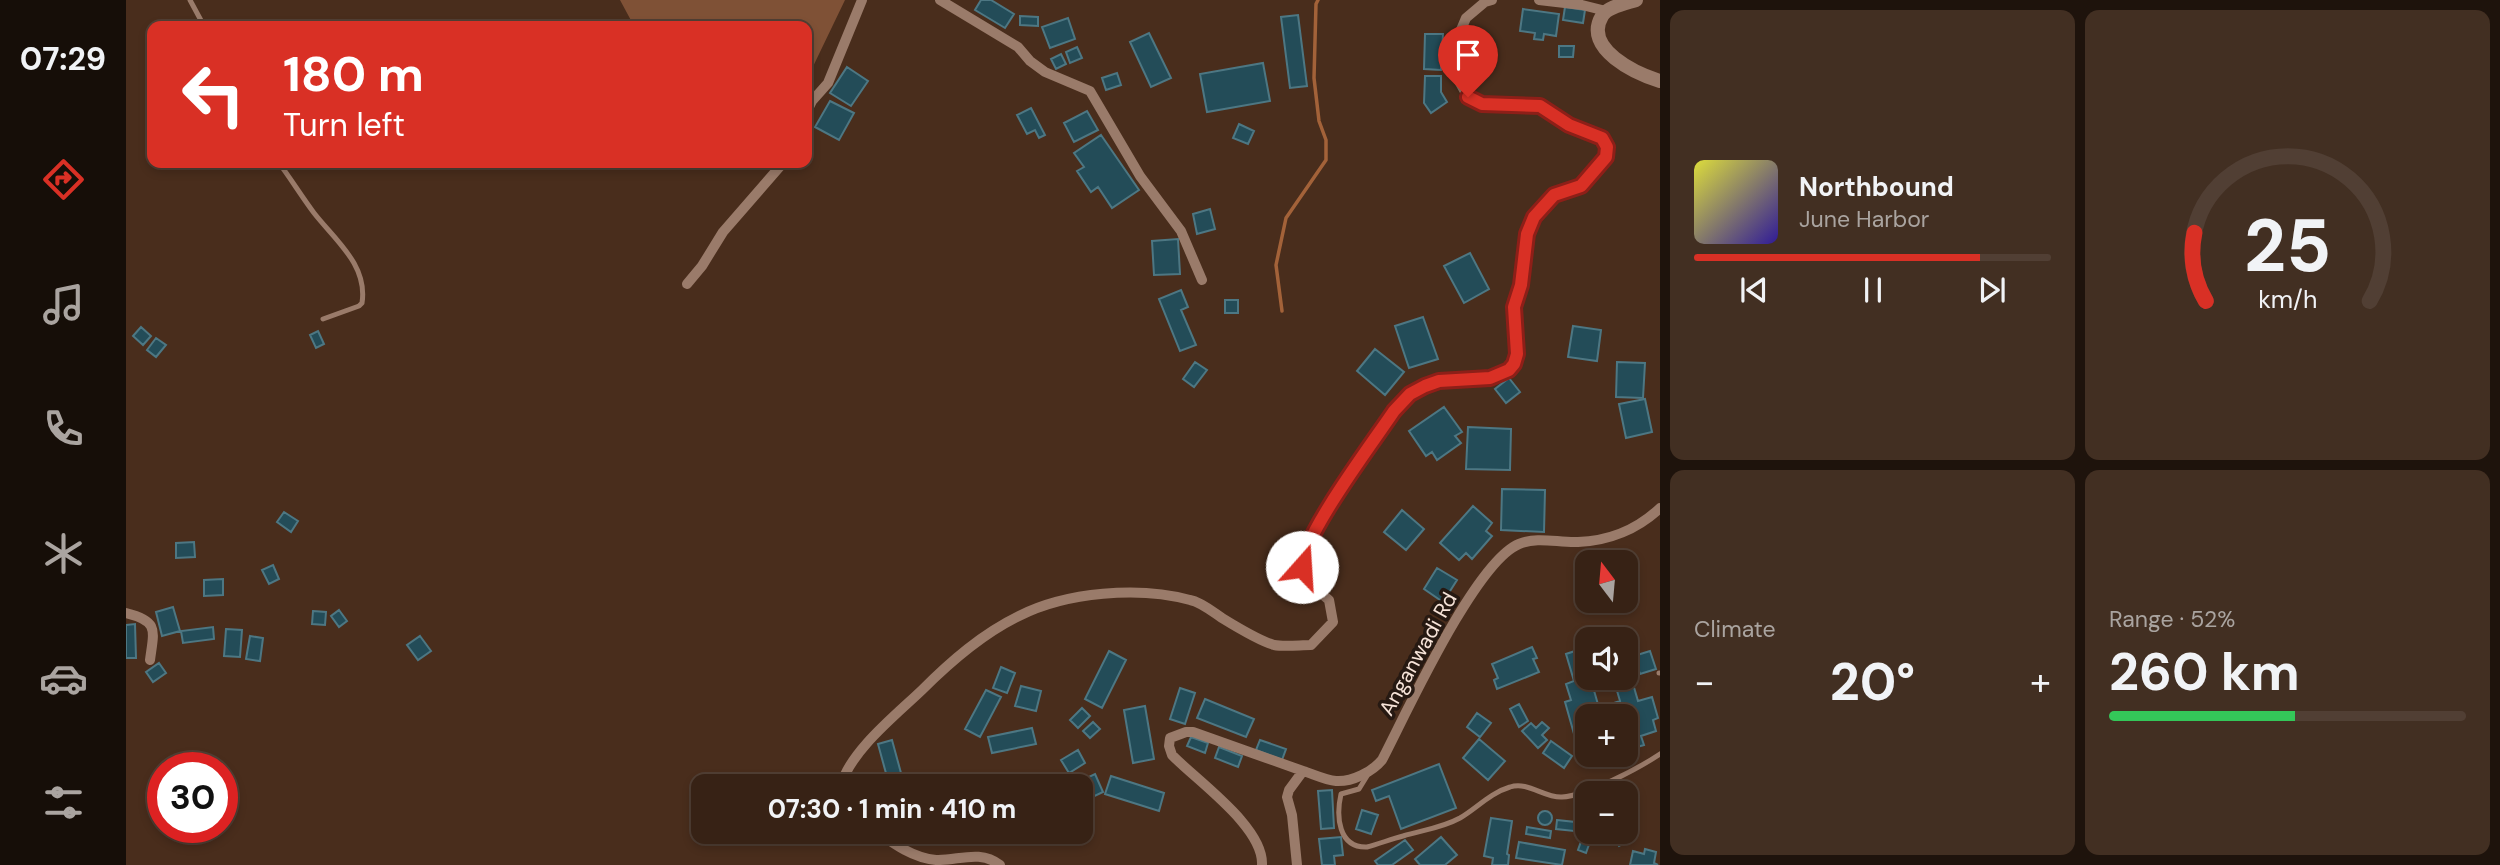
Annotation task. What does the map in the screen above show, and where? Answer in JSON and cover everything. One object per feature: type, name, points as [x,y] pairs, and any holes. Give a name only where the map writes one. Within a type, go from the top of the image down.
[{"type":"street","points":[[812,101],[828,83],[862,0]]},
{"type":"street","points":[[940,0],[1018,47],[1030,61],[1045,72],[1090,91],[1140,176],[1181,231],[1202,280]]},
{"type":"street","points":[[845,774],[848,767],[872,739],[958,656],[1020,615],[1053,604],[1114,593],[1138,593],[1192,600],[1274,645],[1311,645],[1333,622],[1329,600],[1313,588],[1302,567],[1302,557],[1314,533],[1394,411],[1410,394],[1439,381],[1500,376],[1514,364],[1517,354],[1514,307],[1521,285],[1527,234],[1534,217],[1554,195],[1581,186],[1606,157],[1607,147],[1602,138],[1569,125],[1540,106],[1482,104],[1468,97],[1459,81],[1455,44],[1466,18],[1485,2],[1492,0]]},
{"type":"street","points":[[1539,0],[1583,5],[1606,11]]},
{"type":"street","points":[[1636,0],[1606,11],[1602,16],[1599,33],[1601,43],[1608,54],[1639,74],[1660,81]]},
{"type":"street","points":[[687,284],[702,267],[723,232],[779,168]]},
{"type":"street","name":"Anganwadi Rd","points":[[1368,773],[1382,760],[1458,614],[1508,551],[1520,544],[1541,540],[1577,542],[1603,539],[1642,523],[1660,508]]},
{"type":"street","points":[[126,613],[143,617],[151,625],[150,660]]},
{"type":"street","points":[[1262,865],[1263,859],[1247,826],[1172,754],[1170,738],[1193,732],[1337,781],[1368,773]]},
{"type":"street","points":[[1297,865],[1292,814],[1287,797],[1303,771]]},
{"type":"street","points":[[894,844],[920,857],[939,860],[970,856],[988,858],[1000,865]]},
{"type":"lane","points":[[190,0],[201,21]]},
{"type":"lane","points":[[282,168],[358,271],[362,286],[362,303],[323,319]]},
{"type":"lane","points":[[1368,773],[1359,789],[1341,794],[1337,810],[1339,823],[1350,844],[1359,848],[1437,828],[1459,818],[1492,794],[1513,786],[1527,787],[1561,797],[1573,795],[1603,784],[1660,754]]},
{"type":"shaded area","points":[[620,0],[845,0],[812,69],[812,21],[631,21]]},
{"type":"building","points":[[981,0],[991,0],[1014,14],[1005,28],[975,10]]},
{"type":"building","points":[[1565,7],[1585,10],[1583,23],[1563,20]]},
{"type":"building","points":[[1523,9],[1559,14],[1556,36],[1544,34],[1543,40],[1534,39],[1535,33],[1520,31]]},
{"type":"building","points":[[1298,15],[1307,86],[1290,88],[1281,17]]},
{"type":"building","points":[[1020,16],[1038,17],[1038,26],[1020,25]]},
{"type":"building","points":[[1068,18],[1075,39],[1050,48],[1042,27]]},
{"type":"building","points":[[1149,33],[1171,78],[1151,87],[1130,42]]},
{"type":"building","points":[[1425,34],[1443,34],[1441,70],[1424,69]]},
{"type":"building","points":[[1559,46],[1574,46],[1573,57],[1559,57]]},
{"type":"building","points":[[1077,47],[1082,58],[1070,63],[1066,52]]},
{"type":"building","points":[[1061,54],[1066,64],[1056,69],[1051,59]]},
{"type":"building","points":[[1263,63],[1270,101],[1207,112],[1200,74]]},
{"type":"building","points":[[847,67],[868,81],[851,106],[830,93]]},
{"type":"building","points":[[1117,73],[1121,85],[1106,90],[1102,78]]},
{"type":"building","points":[[1425,76],[1441,76],[1441,92],[1447,102],[1431,113],[1424,103]]},
{"type":"building","points":[[830,101],[854,113],[839,140],[815,127]]},
{"type":"building","points":[[1031,108],[1045,135],[1039,138],[1035,130],[1027,134],[1017,115]]},
{"type":"building","points":[[1087,111],[1098,130],[1074,142],[1064,123]]},
{"type":"building","points":[[1239,124],[1254,131],[1248,144],[1233,138]]},
{"type":"building","points":[[1101,135],[1139,190],[1112,208],[1098,187],[1091,192],[1077,171],[1084,167],[1074,153]]},
{"type":"building","points":[[1210,209],[1215,229],[1197,234],[1193,214]]},
{"type":"building","points":[[1178,239],[1180,274],[1154,275],[1152,241]]},
{"type":"building","points":[[1470,253],[1489,289],[1464,303],[1444,266]]},
{"type":"building","points":[[1181,290],[1188,307],[1181,310],[1196,345],[1180,351],[1159,299]]},
{"type":"building","points":[[1225,300],[1238,300],[1238,313],[1225,313]]},
{"type":"building","points":[[1423,317],[1438,359],[1409,368],[1395,326]]},
{"type":"building","points":[[1573,326],[1601,330],[1597,361],[1568,357]]},
{"type":"building","points":[[141,327],[151,336],[143,345],[133,336]]},
{"type":"building","points":[[318,331],[324,344],[316,348],[310,335]]},
{"type":"building","points":[[156,338],[166,345],[156,357],[147,350]]},
{"type":"building","points":[[1375,349],[1404,372],[1385,395],[1357,371]]},
{"type":"building","points":[[1195,362],[1207,370],[1194,387],[1183,379]]},
{"type":"building","points":[[1617,362],[1645,363],[1643,398],[1616,397]]},
{"type":"building","points":[[1509,378],[1520,392],[1506,403],[1495,389]]},
{"type":"building","points":[[1645,399],[1652,432],[1626,438],[1619,404]]},
{"type":"building","points":[[1444,407],[1462,432],[1455,436],[1461,443],[1437,460],[1432,452],[1426,456],[1409,431]]},
{"type":"building","points":[[1468,427],[1511,429],[1510,470],[1466,469]]},
{"type":"building","points":[[1502,489],[1545,490],[1544,532],[1501,530]]},
{"type":"building","points":[[1473,506],[1492,523],[1486,531],[1492,536],[1472,559],[1466,553],[1459,560],[1440,543]]},
{"type":"building","points":[[1402,510],[1424,529],[1406,550],[1384,532]]},
{"type":"building","points":[[284,512],[298,521],[291,532],[277,522]]},
{"type":"building","points":[[194,542],[195,557],[176,558],[176,543]]},
{"type":"building","points":[[273,565],[279,579],[269,584],[262,570]]},
{"type":"building","points":[[1437,568],[1457,580],[1443,602],[1424,589]]},
{"type":"building","points":[[223,579],[223,595],[204,596],[204,580]]},
{"type":"building","points":[[173,607],[180,631],[162,636],[156,612]]},
{"type":"building","points":[[339,610],[347,621],[339,627],[331,616]]},
{"type":"building","points":[[313,611],[326,612],[325,625],[312,624]]},
{"type":"building","points":[[135,624],[136,658],[126,658],[126,625]]},
{"type":"building","points":[[213,627],[214,639],[183,643],[181,631]]},
{"type":"building","points":[[226,629],[242,630],[240,657],[224,656]]},
{"type":"building","points":[[250,636],[263,638],[260,661],[246,659]]},
{"type":"building","points":[[420,636],[431,651],[418,660],[407,645]]},
{"type":"building","points":[[1532,647],[1537,658],[1533,659],[1539,672],[1497,689],[1494,680],[1498,678],[1492,664]]},
{"type":"building","points":[[1109,651],[1126,660],[1102,708],[1085,699]]},
{"type":"building","points":[[1575,651],[1575,690],[1594,690],[1598,704],[1575,704],[1575,737],[1565,702],[1571,700],[1566,684],[1574,681],[1566,654]]},
{"type":"building","points":[[1650,651],[1656,669],[1640,674],[1638,655]]},
{"type":"building","points":[[159,663],[166,673],[153,682],[146,672]]},
{"type":"building","points":[[1001,667],[1015,673],[1007,693],[993,688]]},
{"type":"building","points":[[1021,686],[1041,691],[1036,711],[1015,706]]},
{"type":"building","points":[[1180,688],[1195,693],[1185,724],[1170,719]]},
{"type":"building","points":[[986,690],[1001,697],[980,737],[965,729]]},
{"type":"building","points":[[1617,690],[1635,690],[1638,701],[1652,697],[1658,718],[1653,720],[1656,731],[1641,736],[1644,745],[1638,747],[1638,704],[1611,704],[1620,701]]},
{"type":"building","points":[[1205,699],[1254,719],[1246,737],[1197,718]]},
{"type":"building","points":[[1519,704],[1528,721],[1519,727],[1510,709]]},
{"type":"building","points":[[1145,706],[1154,759],[1133,763],[1124,710]]},
{"type":"building","points":[[1082,708],[1090,716],[1078,728],[1070,720]]},
{"type":"building","points":[[1477,713],[1491,723],[1480,737],[1467,727]]},
{"type":"building","points":[[1093,722],[1100,729],[1090,738],[1083,731]]},
{"type":"building","points":[[1542,722],[1549,728],[1542,735],[1547,740],[1538,748],[1522,731],[1531,723],[1536,728]]},
{"type":"building","points":[[1032,728],[1036,744],[992,753],[988,737]]},
{"type":"building","points":[[1191,737],[1208,743],[1205,753],[1187,746]]},
{"type":"building","points":[[1479,739],[1505,761],[1488,780],[1463,758]]},
{"type":"building","points":[[892,740],[901,773],[886,774],[878,744]]},
{"type":"building","points":[[1260,740],[1286,749],[1282,760],[1256,750]]},
{"type":"building","points":[[1551,741],[1572,756],[1564,768],[1543,753]]},
{"type":"building","points":[[1219,747],[1242,756],[1238,767],[1215,758]]},
{"type":"building","points":[[1078,750],[1085,763],[1069,773],[1061,760]]},
{"type":"building","points":[[1439,764],[1456,808],[1401,829],[1389,796],[1376,801],[1372,790]]},
{"type":"building","points":[[1095,774],[1103,792],[1093,797]]},
{"type":"building","points":[[1111,776],[1164,793],[1159,811],[1105,794]]},
{"type":"building","points":[[1332,790],[1334,828],[1321,829],[1318,791]]},
{"type":"building","points":[[1362,810],[1378,815],[1371,834],[1356,829]]},
{"type":"building","points":[[1545,811],[1550,813],[1550,823],[1545,825],[1540,823],[1538,818],[1540,813]]},
{"type":"building","points":[[1491,818],[1512,821],[1508,865],[1492,865],[1493,858],[1484,856]]},
{"type":"building","points":[[1557,820],[1575,822],[1574,831],[1556,829]]},
{"type":"building","points":[[1527,827],[1551,831],[1550,838],[1526,834]]},
{"type":"building","points":[[1341,837],[1343,855],[1334,856],[1335,865],[1322,865],[1319,839]]},
{"type":"building","points":[[1441,837],[1457,855],[1445,865],[1420,865],[1415,859]]},
{"type":"building","points":[[1405,840],[1413,850],[1392,865],[1378,865],[1375,861]]},
{"type":"building","points":[[1519,842],[1565,850],[1562,865],[1516,858]]},
{"type":"building","points":[[1580,844],[1589,844],[1586,853],[1578,850]]},
{"type":"building","points":[[1645,849],[1656,852],[1654,863],[1658,865],[1630,865],[1633,851],[1644,854]]},
{"type":"waterway","points":[[1282,311],[1276,265],[1286,218],[1326,160],[1326,140],[1319,121],[1314,78],[1318,0]]},
{"type":"route","points":[[1302,567],[1302,557],[1314,533],[1394,411],[1410,394],[1439,381],[1500,376],[1514,364],[1517,354],[1514,307],[1521,285],[1527,234],[1534,217],[1554,195],[1581,186],[1606,157],[1606,142],[1602,138],[1569,125],[1540,106],[1482,104],[1468,97]]}]
